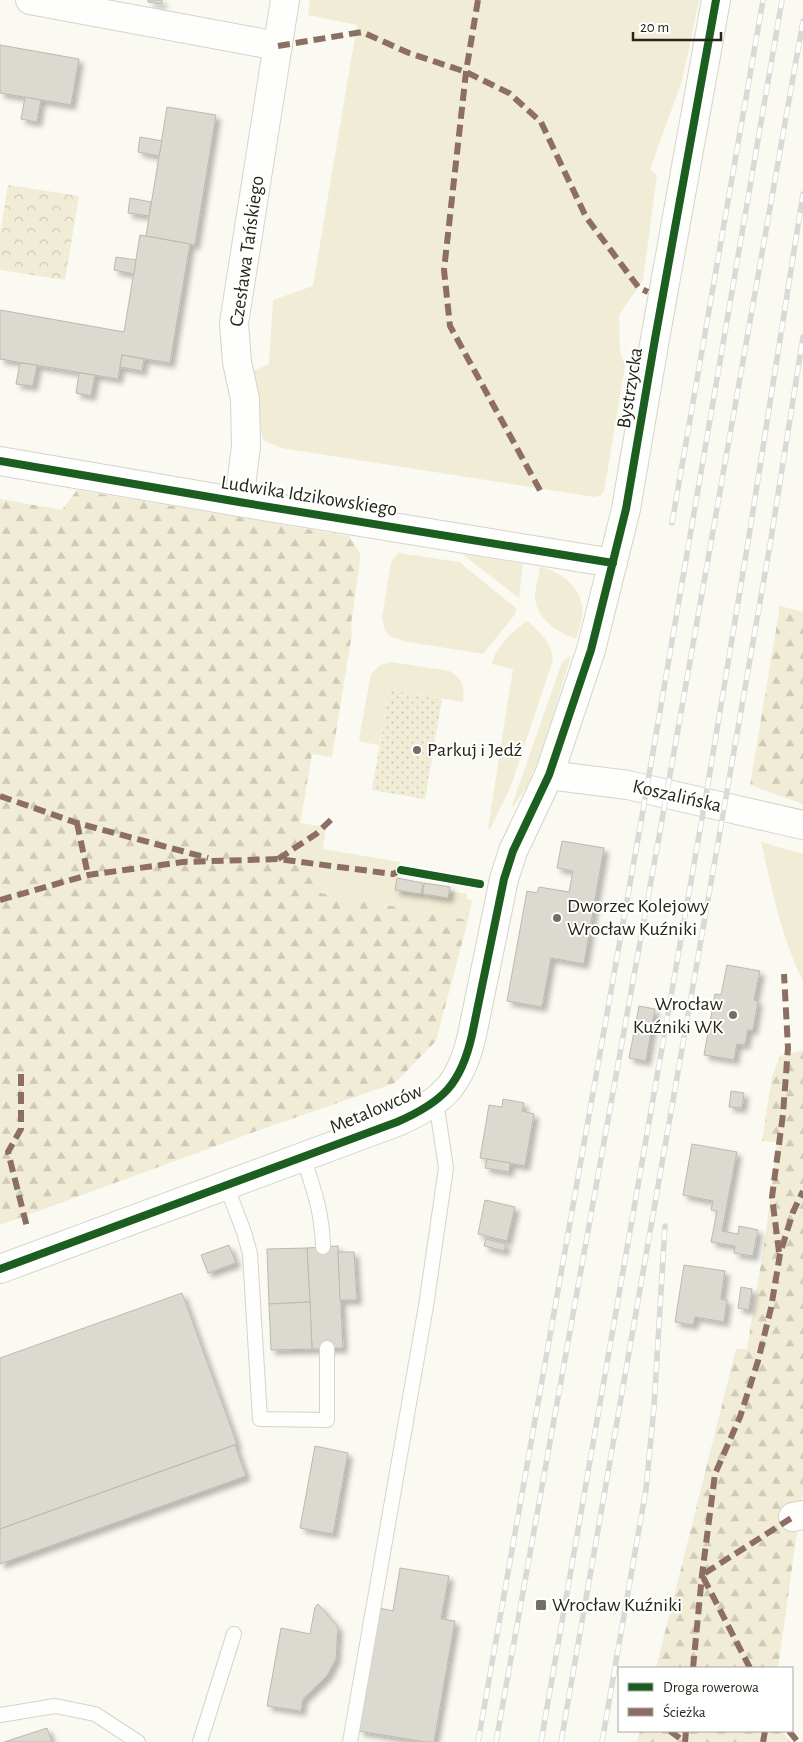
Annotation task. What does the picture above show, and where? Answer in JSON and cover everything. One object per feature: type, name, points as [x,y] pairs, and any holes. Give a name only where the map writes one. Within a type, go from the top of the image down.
[{"type":"street","points":[[30,0],[278,46]]},
{"type":"street","name":"Czesława Tańskiego","points":[[239,502],[246,446],[245,399],[237,362],[234,323],[285,0]]},
{"type":"street","name":"Bystrzycka","points":[[549,775],[591,650],[626,509],[654,339],[716,0]]},
{"type":"street","name":"Ludwika Idzikowskiego","points":[[0,461],[239,502],[613,562]]},
{"type":"street","name":"Koszalińska","points":[[549,775],[628,785],[803,825]]},
{"type":"street","name":"Metalowców","points":[[0,1268],[397,1122],[418,1113],[436,1101],[455,1081],[466,1060],[504,879],[513,851],[549,775]]},
{"type":"lane","points":[[350,1742],[424,1316],[446,1168],[436,1101]]},
{"type":"lane","points":[[303,1157],[320,1208],[323,1247]]},
{"type":"lane","points":[[226,1185],[244,1232],[250,1254],[260,1419],[327,1420],[327,1348]]},
{"type":"lane","points":[[200,1742],[234,1634]]},
{"type":"lane","points":[[0,1714],[55,1706],[95,1714],[138,1742]]},
{"type":"green space","points":[[310,0],[699,0],[682,81],[650,169],[657,175],[643,280],[619,315],[620,352],[625,366],[604,491],[601,495],[595,497],[281,448],[263,440],[248,373],[269,364],[273,300],[313,286],[357,25],[308,15]]},
{"type":"green space","points":[[8,185],[79,196],[65,280],[0,270],[0,234]]},
{"type":"green space","points":[[77,490],[349,536],[360,553],[360,561],[351,624],[352,633],[332,757],[312,754],[293,865],[319,869],[315,892],[468,920],[436,1041],[395,1083],[254,1132],[0,1225],[0,499],[62,510]]},
{"type":"green space","points":[[398,553],[459,562],[516,608],[516,613],[483,654],[403,641],[390,636],[385,630],[382,618],[391,563]]},
{"type":"green space","points":[[462,554],[523,564],[519,598]]},
{"type":"green space","points":[[540,567],[561,575],[572,585],[580,598],[582,614],[576,639],[562,633],[548,623],[538,610],[535,595]]},
{"type":"green space","points":[[780,606],[803,612],[803,804],[750,785]]},
{"type":"green space","points":[[528,621],[548,643],[553,660],[511,786],[490,829],[488,828],[513,669],[492,664],[501,645],[516,629]]},
{"type":"green space","points":[[571,656],[541,754],[527,786],[513,807],[512,805],[561,665],[564,660]]},
{"type":"green space","points":[[391,662],[449,671],[462,684],[464,692],[463,702],[389,690],[379,745],[362,742],[359,739],[371,674],[380,665]]},
{"type":"green space","points":[[389,690],[442,699],[425,799],[372,790]]},
{"type":"green space","points":[[300,823],[326,827],[323,849],[400,862],[395,890],[449,898],[450,891],[467,894],[467,899],[472,900],[468,920],[315,892],[293,865]]},
{"type":"green space","points":[[761,842],[803,854],[803,981],[783,930]]},
{"type":"green space","points":[[803,1050],[803,1489],[778,1667],[656,1667],[736,1349],[747,1349],[766,1232],[777,1142],[762,1141],[772,1077],[780,1056]]},
{"type":"green space","points":[[640,1732],[783,1732],[790,1742],[637,1742]]},
{"type":"building","points":[[148,0],[162,0],[162,4],[148,2]]},
{"type":"building","points":[[0,45],[79,59],[71,105],[0,93]]},
{"type":"building","points":[[25,97],[41,100],[37,122],[21,119]]},
{"type":"building","points":[[167,107],[216,115],[195,245],[146,236]]},
{"type":"building","points":[[140,137],[162,141],[159,156],[138,152]]},
{"type":"building","points":[[130,198],[151,202],[149,216],[128,213]]},
{"type":"building","points":[[140,235],[190,244],[170,363],[122,355],[118,379],[0,359],[0,310],[124,332]]},
{"type":"building","points":[[116,257],[136,260],[134,274],[114,270]]},
{"type":"building","points":[[122,355],[144,359],[142,371],[120,367]]},
{"type":"building","points":[[20,363],[37,365],[33,386],[16,384]]},
{"type":"building","points":[[79,373],[95,375],[91,396],[76,393]]},
{"type":"building","name":"Dworzec Kolejowy Wrocław Kuźniki","points":[[562,841],[604,848],[584,964],[551,958],[542,1007],[507,1001],[527,891],[537,893],[539,887],[569,892],[573,871],[557,868]]},
{"type":"building","points":[[397,878],[423,883],[421,894],[395,890]]},
{"type":"building","points":[[424,883],[450,887],[448,898],[423,894]]},
{"type":"building","name":"Wrocław Kuźniki WK","points":[[727,965],[760,971],[754,1000],[758,1001],[753,1030],[748,1030],[745,1045],[737,1044],[734,1060],[704,1055],[715,994],[721,995]]},
{"type":"building","points":[[639,1006],[655,1009],[646,1061],[629,1058]]},
{"type":"building","points":[[731,1091],[744,1093],[742,1108],[729,1107]]},
{"type":"building","points":[[503,1099],[524,1103],[522,1111],[534,1114],[525,1166],[480,1158],[489,1105],[502,1107]]},
{"type":"building","points":[[692,1144],[737,1152],[722,1231],[738,1234],[739,1226],[758,1230],[753,1256],[734,1253],[735,1246],[711,1242],[717,1211],[711,1210],[713,1201],[683,1195]]},
{"type":"building","points":[[487,1159],[510,1163],[509,1172],[485,1168]]},
{"type":"building","points":[[485,1200],[515,1207],[507,1241],[478,1234]]},
{"type":"building","points":[[486,1239],[506,1244],[504,1251],[484,1246]]},
{"type":"building","points":[[229,1245],[236,1263],[208,1273],[201,1255]]},
{"type":"building","points":[[338,1246],[343,1348],[312,1349],[307,1248]]},
{"type":"building","points":[[307,1248],[310,1302],[269,1304],[267,1249]]},
{"type":"building","points":[[338,1252],[354,1252],[357,1300],[340,1300]]},
{"type":"building","points":[[684,1265],[725,1271],[721,1299],[727,1300],[724,1322],[695,1317],[693,1325],[675,1322]]},
{"type":"building","points":[[741,1287],[752,1289],[749,1310],[738,1308]]},
{"type":"building","points":[[182,1293],[237,1444],[0,1529],[0,1358]]},
{"type":"building","points":[[310,1302],[312,1349],[271,1350],[269,1304]]},
{"type":"building","points":[[235,1445],[246,1476],[0,1564],[0,1529]]},
{"type":"building","points":[[315,1446],[348,1453],[333,1534],[300,1528]]},
{"type":"building","points":[[400,1568],[449,1576],[441,1619],[455,1621],[434,1742],[359,1731],[379,1608],[393,1611]]},
{"type":"building","points":[[318,1604],[338,1627],[336,1659],[327,1676],[303,1699],[301,1711],[267,1706],[281,1628],[310,1634],[315,1607]]},
{"type":"building","points":[[47,1728],[52,1742],[4,1742]]},
{"type":"railway","points":[[672,523],[763,0]]},
{"type":"railway","points":[[478,1742],[642,816],[782,0]]},
{"type":"railway","points":[[496,1742],[662,820],[803,21]]},
{"type":"railway","points":[[541,1742],[709,778],[803,194]]},
{"type":"railway","points":[[561,1742],[771,539],[803,337]]},
{"type":"railway","points":[[602,1742],[646,1489],[654,1407],[665,1226]]},
{"type":"marked path","points":[[478,0],[466,72],[444,270],[450,326],[542,494]]},
{"type":"marked path","points":[[278,46],[362,32],[409,53],[466,72],[509,93],[541,122],[586,217],[639,288],[648,292]]},
{"type":"marked path","points":[[0,796],[77,823],[208,858]]},
{"type":"marked path","points":[[278,859],[316,834],[334,817]]},
{"type":"marked path","points":[[77,823],[88,875]]},
{"type":"marked path","points":[[0,900],[88,875],[183,862],[278,859],[393,874],[401,870]]},
{"type":"marked path","points":[[779,1252],[772,1197],[783,1114],[788,1048],[784,974]]},
{"type":"marked path","points":[[21,1074],[21,1129],[8,1152],[27,1227]]},
{"type":"marked path","points":[[693,1667],[702,1575],[715,1474],[740,1417],[758,1361],[771,1308],[780,1254],[793,1212],[803,1191]]},
{"type":"marked path","points":[[749,1667],[702,1575],[793,1517]]},
{"type":"marked path","points":[[671,1732],[685,1742]]},
{"type":"marked path","points":[[685,1742],[686,1732]]},
{"type":"marked path","points":[[763,1742],[765,1732]]},
{"type":"marked path","points":[[790,1732],[798,1742]]},
{"type":"cycle path","points":[[0,1269],[397,1122],[413,1115],[438,1099],[456,1079],[468,1052],[504,879],[513,851],[549,775],[591,650],[626,509],[716,0]]},
{"type":"cycle path","points":[[0,461],[613,563]]},
{"type":"cycle path","points":[[401,870],[480,884]]},
{"type":"place","name":"Parkuj i Jedź","points":[[417,750]]},
{"type":"place","name":"Dworzec Kolejowy Wrocław Kuźniki","points":[[557,918]]},
{"type":"place","name":"Wrocław Kuźniki WK","points":[[733,1015]]},
{"type":"place","name":"Wrocław Kuźniki","points":[[541,1605]]}]
